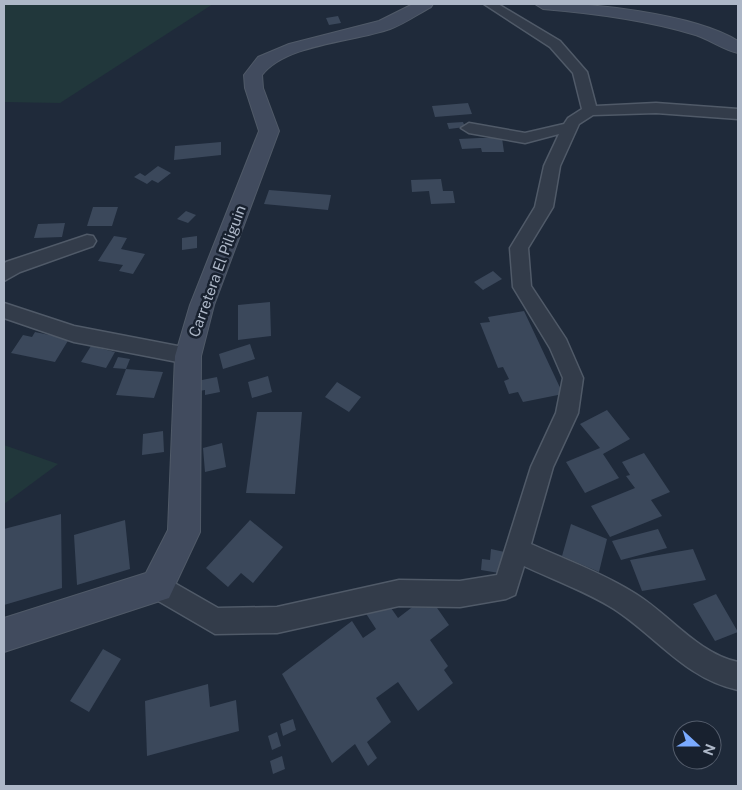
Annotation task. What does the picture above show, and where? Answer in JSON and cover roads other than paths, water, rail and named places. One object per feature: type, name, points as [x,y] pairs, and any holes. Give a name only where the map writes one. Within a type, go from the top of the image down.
[{"type":"street","name":"Carretera El Piliguin","points":[[157,586],[184,532],[188,356],[202,305],[269,131],[254,88],[254,75],[264,61],[287,51],[386,25],[425,4]]},
{"type":"street","points":[[490,4],[555,44],[580,72],[590,111]]},
{"type":"street","points":[[543,4],[593,9],[697,29],[725,39],[738,48]]},
{"type":"street","points":[[4,636],[157,586],[215,621],[277,620],[398,593],[460,594],[506,586],[542,467],[567,413],[573,378],[559,345],[522,287],[519,248],[544,207],[552,166],[570,127],[573,121],[590,111],[656,108],[738,114]]},
{"type":"street","points":[[469,128],[525,138],[570,127]]},
{"type":"street","points":[[4,274],[13,267],[87,241]]},
{"type":"street","points":[[4,310],[74,334],[188,356]]},
{"type":"street","points":[[517,550],[623,600],[696,657],[719,672],[738,676]]}]
